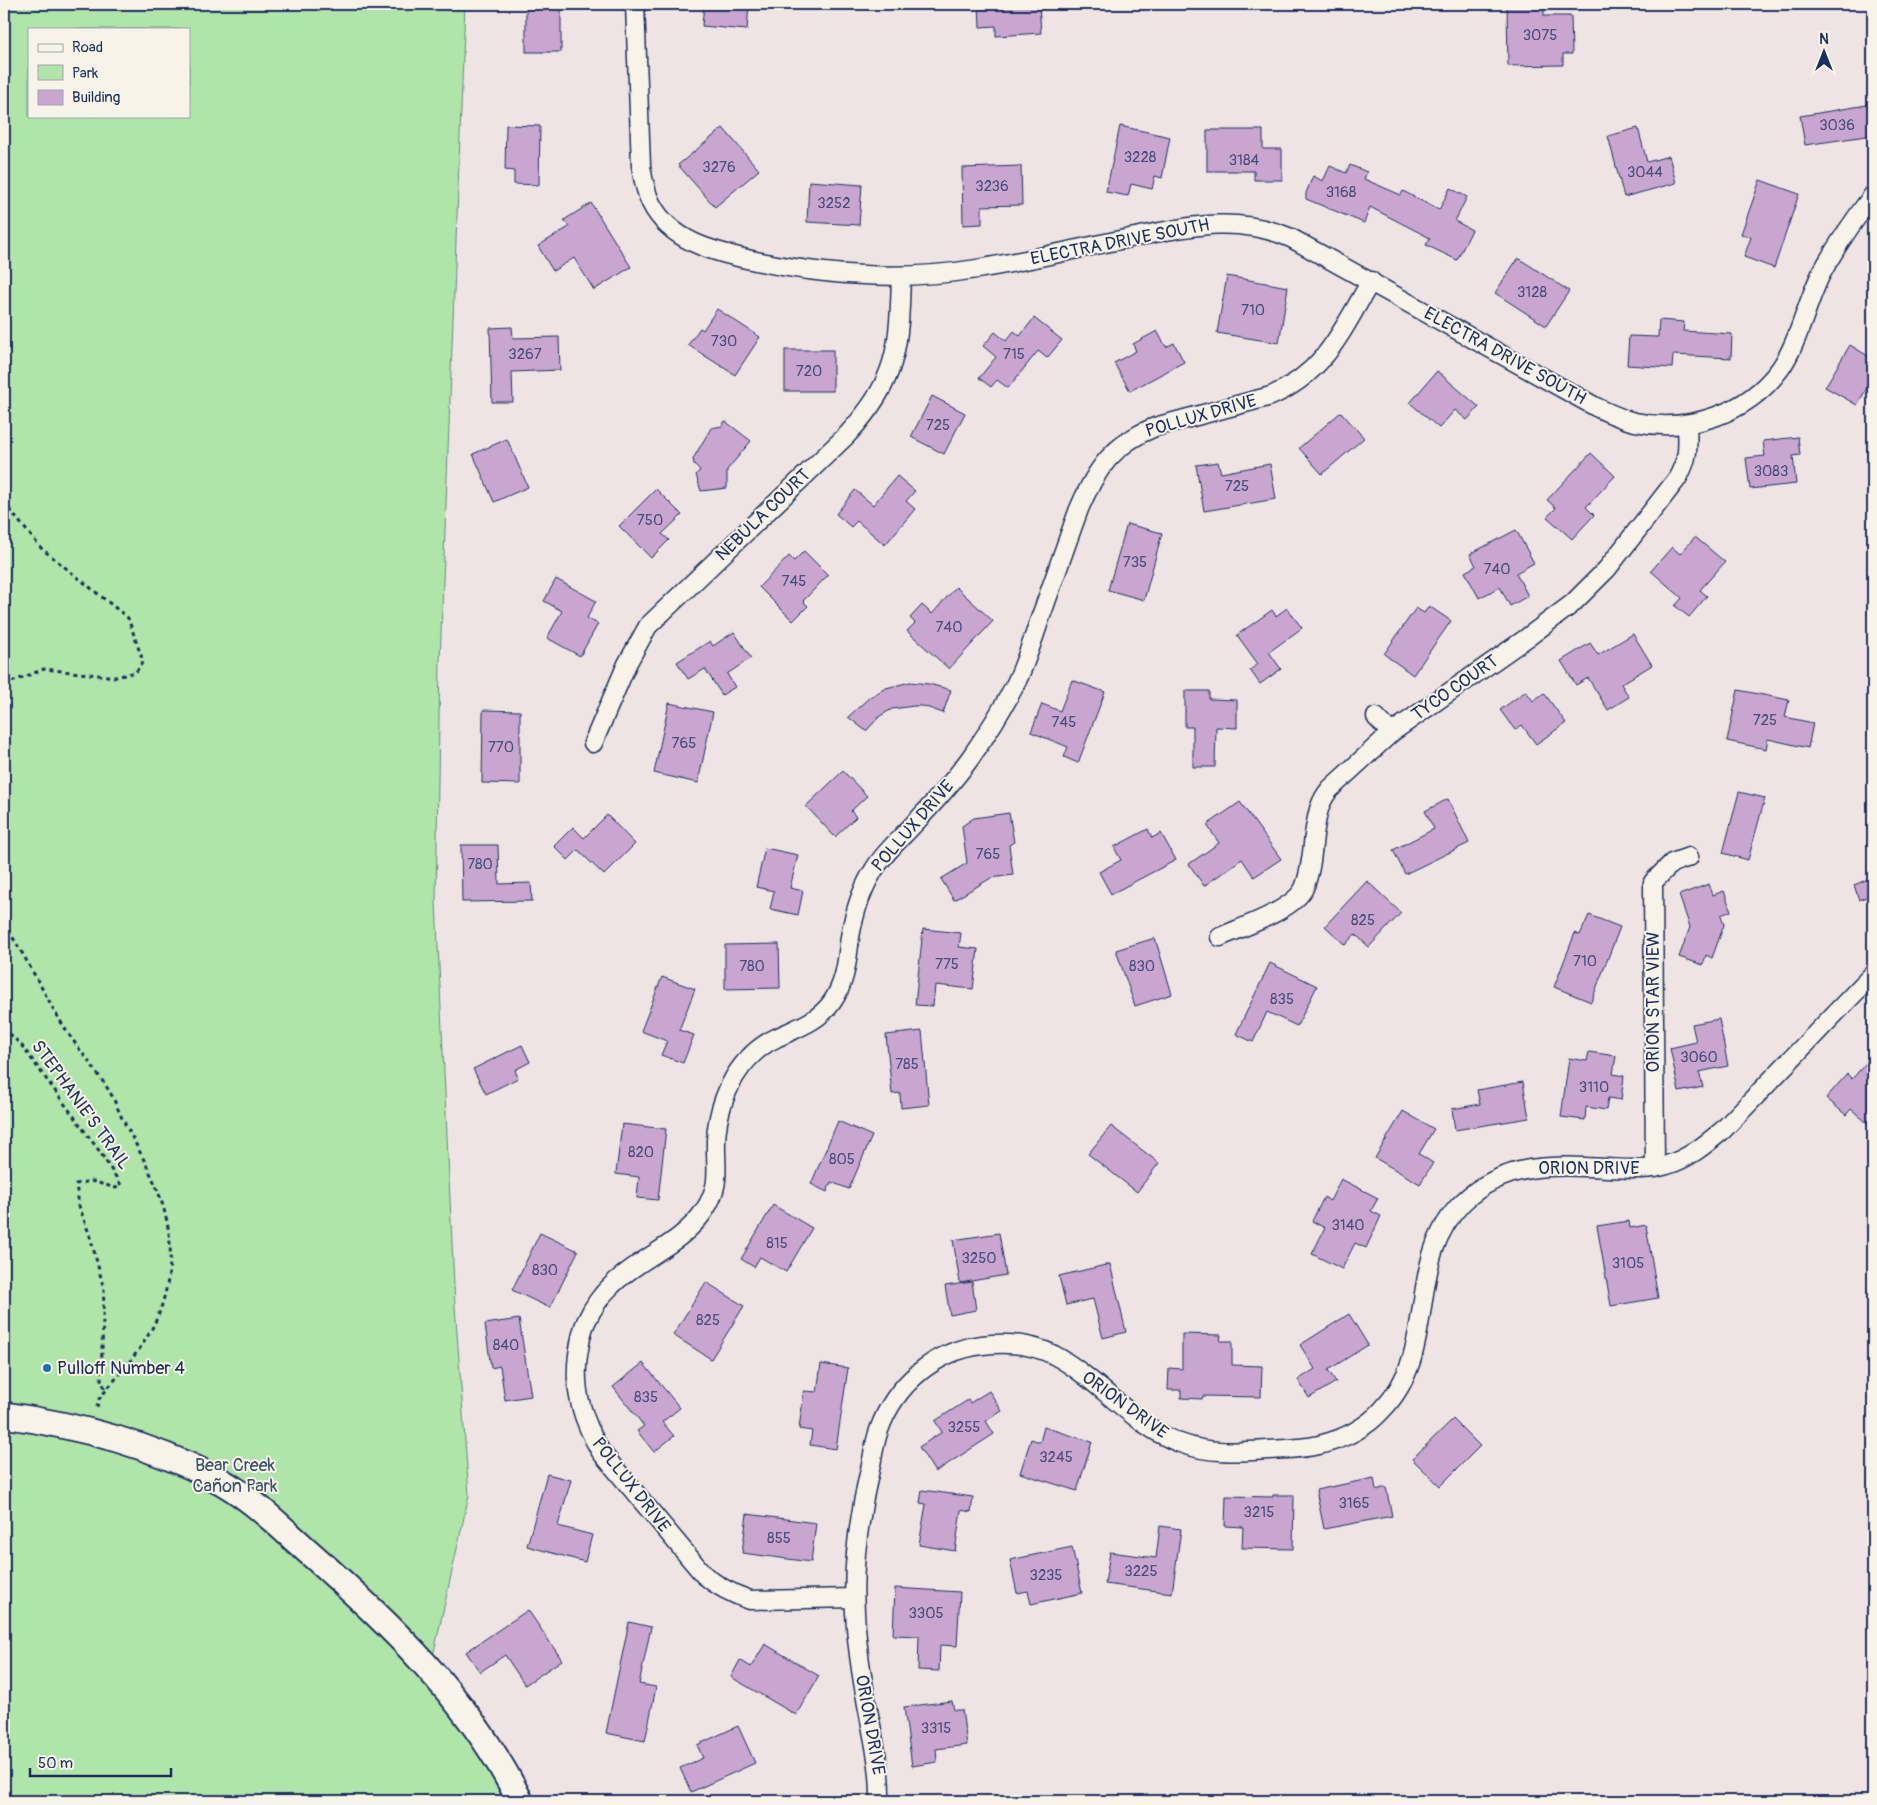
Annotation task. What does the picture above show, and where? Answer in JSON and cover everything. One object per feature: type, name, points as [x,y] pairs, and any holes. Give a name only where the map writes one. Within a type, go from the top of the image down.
[{"type":"street","name":"ELECTRA DRIVE SOUTH","points":[[635,7],[641,166],[645,187],[651,204],[674,231],[692,243],[720,253],[805,270],[901,276],[977,269],[1197,225],[1235,223],[1274,230],[1588,402],[1616,416],[1634,422],[1657,425],[1688,425],[1708,420],[1729,412],[1767,385],[1781,368],[1791,350],[1821,275],[1836,247],[1873,195]]},
{"type":"street","name":"NEBULA COURT","points":[[593,743],[627,664],[648,626],[847,435],[873,404],[886,382],[894,361],[899,332],[901,276]]},
{"type":"street","name":"POLLUX DRIVE","points":[[854,1598],[750,1600],[718,1587],[704,1575],[601,1452],[588,1430],[581,1408],[576,1371],[585,1324],[603,1294],[613,1283],[679,1237],[703,1213],[712,1197],[716,1184],[718,1167],[716,1142],[722,1106],[728,1088],[737,1072],[748,1058],[760,1048],[824,1012],[834,999],[842,985],[855,914],[861,893],[882,858],[948,787],[1003,708],[1024,663],[1079,509],[1088,488],[1108,457],[1138,434],[1155,427],[1271,396],[1288,388],[1306,376],[1322,361],[1371,282]]},
{"type":"street","name":"TYCO COURT","points":[[1220,937],[1282,909],[1304,889],[1318,811],[1322,799],[1362,758],[1391,733],[1572,604],[1608,569],[1677,479],[1685,464],[1688,451],[1688,425]]},
{"type":"street","points":[[1376,716],[1391,733]]},
{"type":"street","name":"ORION STAR VIEW","points":[[1655,1168],[1653,882],[1672,863],[1689,857]]},
{"type":"street","name":"ORION DRIVE","points":[[880,1801],[878,1765],[858,1650],[854,1598],[855,1559],[860,1517],[879,1431],[888,1410],[900,1390],[917,1373],[936,1360],[953,1352],[977,1346],[1002,1343],[1026,1346],[1048,1352],[1070,1364],[1141,1420],[1160,1433],[1180,1443],[1215,1452],[1291,1449],[1316,1446],[1337,1440],[1358,1431],[1375,1418],[1392,1400],[1403,1383],[1416,1348],[1431,1254],[1448,1220],[1461,1204],[1477,1190],[1495,1179],[1534,1167],[1555,1165],[1634,1169],[1655,1168],[1670,1165],[1686,1158],[1723,1130],[1873,974]]},
{"type":"street","points":[[4,1415],[52,1423],[135,1445],[215,1478],[238,1493],[266,1514],[340,1580],[430,1668],[460,1704],[483,1736],[520,1801]]},
{"type":"path","points":[[4,503],[41,548],[128,618],[143,662],[136,672],[116,677],[44,669],[4,685]]},
{"type":"path","points":[[4,924],[62,1023],[111,1095],[146,1161],[160,1194],[170,1239],[168,1277],[163,1302],[147,1338],[99,1399],[91,1432]]},
{"type":"path","name":"STEPHANIE'S TRAIL","points":[[4,1028],[22,1046],[100,1152],[121,1185],[116,1188],[91,1181],[76,1184],[78,1206],[90,1236],[104,1289],[101,1379],[106,1391]]},
{"type":"green space","name":"Bear Creek Cañon Park","points":[[4,4],[465,4],[440,661],[436,902],[455,1306],[469,1495],[433,1656],[469,1734],[507,1801],[4,1801]]},
{"type":"building","points":[[526,4],[561,4],[561,52],[526,52]]},
{"type":"building","points":[[704,4],[749,4],[747,30],[702,26]]},
{"type":"building","points":[[979,4],[1039,4],[1041,33],[996,36],[996,26],[980,27]]},
{"type":"building","points":[[1507,4],[1544,4],[1544,16],[1571,16],[1572,54],[1563,54],[1563,65],[1508,66]]},
{"type":"building","points":[[1873,104],[1873,135],[1805,145],[1800,116]]},
{"type":"building","points":[[506,125],[540,126],[539,185],[514,184],[514,171],[505,170]]},
{"type":"building","points":[[1120,126],[1170,137],[1162,178],[1155,176],[1152,189],[1131,184],[1128,196],[1106,192]]},
{"type":"building","points":[[723,128],[759,170],[715,207],[678,165]]},
{"type":"building","points":[[1638,128],[1647,162],[1669,156],[1676,183],[1624,197],[1608,136]]},
{"type":"building","points":[[1207,130],[1263,130],[1263,149],[1282,149],[1282,180],[1254,180],[1254,171],[1207,171]]},
{"type":"building","points":[[1350,165],[1367,172],[1364,179],[1401,195],[1403,191],[1439,210],[1450,188],[1467,197],[1455,221],[1472,230],[1457,260],[1426,245],[1430,238],[1370,207],[1364,223],[1306,199],[1306,193],[1313,176],[1323,181],[1330,166],[1346,173]]},
{"type":"building","points":[[1021,166],[1022,205],[982,206],[982,224],[963,225],[962,168]]},
{"type":"building","points":[[1760,180],[1799,194],[1774,268],[1744,257],[1751,237],[1741,234]]},
{"type":"building","points":[[809,181],[862,185],[859,225],[807,222]]},
{"type":"building","points":[[591,203],[631,267],[594,290],[574,258],[553,271],[538,246],[569,227],[564,220]]},
{"type":"building","points":[[1518,258],[1569,291],[1546,326],[1495,293]]},
{"type":"building","points":[[1227,276],[1288,287],[1279,343],[1217,333]]},
{"type":"building","points":[[717,309],[760,337],[735,375],[688,345],[700,328],[703,330]]},
{"type":"building","points":[[1034,318],[1062,340],[1047,358],[1038,351],[1008,388],[997,380],[991,387],[979,378],[996,357],[983,346],[995,332],[1006,341],[1014,331],[1020,336]]},
{"type":"building","points":[[1659,320],[1684,322],[1683,331],[1732,334],[1731,358],[1673,355],[1672,368],[1627,365],[1629,336],[1658,337]]},
{"type":"building","points":[[512,327],[513,338],[559,337],[560,370],[512,372],[513,402],[492,402],[490,328]]},
{"type":"building","points":[[1157,331],[1166,347],[1174,343],[1184,362],[1130,391],[1114,363],[1136,351],[1133,344]]},
{"type":"building","points":[[1850,345],[1873,359],[1873,378],[1857,405],[1825,387]]},
{"type":"building","points":[[785,350],[833,350],[833,391],[785,391]]},
{"type":"building","points":[[1437,371],[1479,407],[1467,420],[1455,410],[1439,428],[1410,403]]},
{"type":"building","points":[[932,396],[965,413],[944,454],[911,437]]},
{"type":"building","points":[[1341,412],[1364,438],[1322,474],[1299,448]]},
{"type":"building","points":[[725,421],[751,441],[727,470],[727,488],[701,491],[696,475],[700,470],[694,464],[693,459],[711,428],[722,426]]},
{"type":"building","points":[[1798,437],[1800,455],[1793,456],[1796,484],[1750,489],[1746,458],[1765,456],[1763,441]]},
{"type":"building","points":[[507,439],[528,487],[494,502],[473,454]]},
{"type":"building","points":[[1591,453],[1615,476],[1586,507],[1594,515],[1572,539],[1547,517],[1556,508],[1547,500]]},
{"type":"building","points":[[1218,462],[1221,473],[1270,464],[1276,499],[1204,511],[1196,465]]},
{"type":"building","points":[[897,476],[915,491],[906,501],[915,509],[885,545],[857,521],[851,527],[836,514],[855,490],[873,505]]},
{"type":"building","points":[[656,489],[682,515],[662,534],[669,540],[651,558],[619,526]]},
{"type":"building","points":[[1127,524],[1162,533],[1144,600],[1108,590]]},
{"type":"building","points":[[1516,530],[1534,563],[1516,573],[1528,596],[1510,606],[1500,587],[1479,598],[1465,572],[1476,566],[1470,554]]},
{"type":"building","points":[[1695,537],[1725,562],[1700,590],[1707,596],[1689,617],[1675,606],[1682,598],[1651,571],[1672,547],[1680,554]]},
{"type":"building","points":[[804,551],[828,575],[803,601],[808,606],[793,621],[759,587],[789,556],[794,561]]},
{"type":"building","points":[[556,579],[596,601],[587,618],[598,624],[580,656],[547,638],[562,611],[544,601]]},
{"type":"building","points":[[956,587],[993,621],[949,669],[907,631],[915,623],[910,618],[922,605],[932,614]]},
{"type":"building","points":[[1429,606],[1451,621],[1413,675],[1384,654],[1416,608],[1424,613]]},
{"type":"building","points":[[1287,608],[1302,628],[1269,652],[1281,669],[1260,684],[1250,670],[1258,664],[1237,635],[1272,610],[1276,616]]},
{"type":"building","points":[[734,632],[751,658],[727,674],[735,687],[722,695],[705,669],[688,679],[677,662],[710,641],[713,646]]},
{"type":"building","points":[[1633,634],[1652,665],[1621,684],[1629,697],[1608,710],[1588,678],[1576,685],[1561,661],[1590,643],[1598,655]]},
{"type":"building","points":[[1072,680],[1105,692],[1078,763],[1064,757],[1068,747],[1031,732],[1042,704],[1060,711]]},
{"type":"building","points":[[910,682],[929,684],[951,690],[943,713],[923,706],[892,709],[880,716],[866,731],[848,717],[870,697],[886,688]]},
{"type":"building","points":[[1738,690],[1789,700],[1785,717],[1813,723],[1808,748],[1768,739],[1766,749],[1727,741]]},
{"type":"building","points":[[1185,691],[1209,691],[1209,699],[1237,700],[1237,728],[1216,727],[1215,767],[1193,767],[1193,727],[1185,727]]},
{"type":"building","points":[[1526,691],[1533,701],[1544,693],[1566,723],[1536,744],[1522,725],[1515,730],[1500,710]]},
{"type":"building","points":[[669,703],[713,712],[698,783],[654,773]]},
{"type":"building","points":[[483,710],[520,711],[520,784],[482,783]]},
{"type":"building","points":[[843,771],[867,796],[851,811],[856,817],[835,837],[806,806]]},
{"type":"building","points":[[1739,792],[1765,798],[1748,860],[1723,853]]},
{"type":"building","points":[[1448,799],[1469,843],[1405,874],[1393,850],[1434,829],[1425,811]]},
{"type":"building","points":[[1240,802],[1281,859],[1254,877],[1242,859],[1204,886],[1189,864],[1219,843],[1207,825]]},
{"type":"building","points":[[1009,813],[1014,842],[1009,845],[1013,875],[991,878],[954,900],[941,879],[967,863],[962,826],[974,818]]},
{"type":"building","points":[[607,815],[635,844],[604,875],[578,850],[568,860],[554,846],[573,827],[584,838]]},
{"type":"building","points":[[1148,829],[1152,838],[1161,833],[1176,860],[1111,894],[1099,872],[1121,860],[1114,847]]},
{"type":"building","points":[[461,845],[498,845],[499,884],[531,883],[532,901],[462,902]]},
{"type":"building","points":[[765,848],[798,855],[790,888],[803,891],[798,915],[770,909],[774,891],[756,887]]},
{"type":"building","points":[[1873,877],[1873,894],[1859,900],[1854,885]]},
{"type":"building","points":[[1367,881],[1401,913],[1369,947],[1355,934],[1345,945],[1325,926]]},
{"type":"building","points":[[1709,884],[1713,895],[1724,891],[1731,911],[1721,915],[1724,925],[1712,958],[1706,955],[1703,965],[1679,957],[1690,927],[1679,895]]},
{"type":"building","points":[[1589,915],[1620,927],[1591,1002],[1554,987],[1575,933],[1580,935]]},
{"type":"building","points":[[923,929],[961,933],[959,947],[978,949],[973,989],[935,985],[933,1006],[915,1005]]},
{"type":"building","points":[[1155,938],[1172,994],[1135,1006],[1116,950]]},
{"type":"building","points":[[779,944],[780,988],[725,989],[725,945]]},
{"type":"building","points":[[1270,963],[1317,986],[1297,1026],[1267,1012],[1253,1042],[1236,1034]]},
{"type":"building","points":[[662,977],[695,989],[679,1030],[694,1035],[683,1063],[661,1055],[667,1041],[641,1031]]},
{"type":"building","points":[[1719,1019],[1728,1066],[1699,1072],[1703,1087],[1679,1092],[1670,1048],[1696,1042],[1692,1024]]},
{"type":"building","points":[[922,1031],[929,1105],[901,1108],[900,1093],[892,1094],[886,1035]]},
{"type":"building","points":[[522,1045],[530,1062],[515,1070],[518,1078],[486,1094],[473,1069]]},
{"type":"building","points":[[1589,1052],[1616,1056],[1613,1074],[1624,1076],[1621,1100],[1608,1098],[1606,1110],[1586,1107],[1585,1120],[1561,1117],[1569,1058],[1587,1061]]},
{"type":"building","points":[[1873,1055],[1873,1128],[1851,1109],[1846,1115],[1826,1098],[1847,1074],[1852,1079]]},
{"type":"building","points":[[1523,1082],[1529,1118],[1455,1130],[1452,1109],[1480,1104],[1477,1090]]},
{"type":"building","points":[[1403,1111],[1434,1129],[1419,1154],[1433,1163],[1420,1184],[1375,1158]]},
{"type":"building","points":[[838,1121],[872,1136],[849,1189],[831,1182],[827,1192],[811,1184]]},
{"type":"building","points":[[622,1124],[666,1129],[658,1200],[637,1198],[639,1177],[616,1174]]},
{"type":"building","points":[[1111,1126],[1159,1163],[1137,1192],[1088,1154]]},
{"type":"building","points":[[1341,1179],[1378,1198],[1371,1211],[1381,1216],[1366,1248],[1355,1243],[1342,1269],[1312,1254],[1325,1228],[1312,1221],[1324,1197],[1330,1201]]},
{"type":"building","points":[[773,1205],[812,1228],[786,1272],[760,1257],[754,1267],[741,1259]]},
{"type":"building","points":[[1629,1221],[1630,1228],[1646,1225],[1658,1298],[1611,1306],[1597,1226]]},
{"type":"building","points":[[540,1233],[578,1251],[550,1308],[512,1290]]},
{"type":"building","points":[[999,1233],[1006,1275],[960,1283],[953,1240]]},
{"type":"building","points":[[1110,1264],[1126,1332],[1103,1338],[1093,1299],[1066,1305],[1059,1276]]},
{"type":"building","points":[[706,1282],[744,1306],[711,1359],[673,1335]]},
{"type":"building","points":[[972,1282],[976,1310],[950,1315],[945,1286]]},
{"type":"building","points":[[1349,1314],[1368,1345],[1328,1370],[1336,1382],[1309,1398],[1298,1380],[1315,1369],[1300,1345]]},
{"type":"building","points":[[519,1319],[531,1396],[505,1400],[500,1366],[491,1368],[485,1324]]},
{"type":"building","points":[[1182,1334],[1221,1335],[1220,1341],[1232,1341],[1232,1365],[1262,1366],[1261,1397],[1203,1396],[1202,1399],[1181,1398],[1181,1390],[1168,1390],[1169,1368],[1182,1369]]},
{"type":"building","points":[[643,1363],[680,1408],[662,1422],[674,1436],[654,1452],[637,1431],[644,1426],[613,1387]]},
{"type":"building","points":[[821,1364],[848,1368],[836,1449],[810,1445],[812,1431],[799,1429],[804,1391],[817,1392]]},
{"type":"building","points":[[989,1391],[1002,1411],[986,1421],[994,1434],[935,1472],[919,1447],[942,1432],[935,1421],[968,1400],[970,1403]]},
{"type":"building","points":[[1453,1419],[1480,1446],[1440,1486],[1412,1459]]},
{"type":"building","points":[[1044,1427],[1092,1442],[1077,1491],[1020,1473],[1031,1439],[1040,1442]]},
{"type":"building","points":[[547,1474],[571,1480],[558,1526],[592,1535],[585,1562],[527,1546]]},
{"type":"building","points":[[1374,1478],[1376,1490],[1386,1487],[1392,1516],[1324,1529],[1316,1490]]},
{"type":"building","points":[[922,1490],[973,1497],[971,1512],[961,1510],[955,1551],[919,1545],[926,1504],[920,1503]]},
{"type":"building","points":[[1273,1495],[1294,1495],[1293,1549],[1242,1548],[1243,1527],[1225,1526],[1226,1496],[1273,1497]]},
{"type":"building","points":[[747,1514],[816,1523],[811,1562],[742,1553]]},
{"type":"building","points":[[1160,1526],[1181,1529],[1172,1593],[1105,1584],[1110,1552],[1156,1558]]},
{"type":"building","points":[[1072,1547],[1082,1593],[1031,1604],[1028,1591],[1017,1593],[1010,1560]]},
{"type":"building","points":[[895,1588],[960,1592],[957,1646],[940,1645],[939,1671],[918,1670],[919,1636],[893,1635]]},
{"type":"building","points":[[528,1610],[562,1660],[525,1685],[505,1655],[480,1672],[466,1652]]},
{"type":"building","points":[[629,1622],[651,1627],[639,1684],[656,1687],[645,1741],[606,1733]]},
{"type":"building","points":[[765,1644],[819,1676],[796,1715],[731,1677],[740,1660],[751,1667]]},
{"type":"building","points":[[952,1701],[954,1710],[962,1710],[967,1745],[936,1749],[937,1762],[912,1766],[904,1707]]},
{"type":"building","points":[[738,1726],[755,1763],[691,1792],[680,1768],[703,1758],[697,1745]]},
{"type":"place","name":"Pulloff Number 4","points":[[47,1368]]}]
